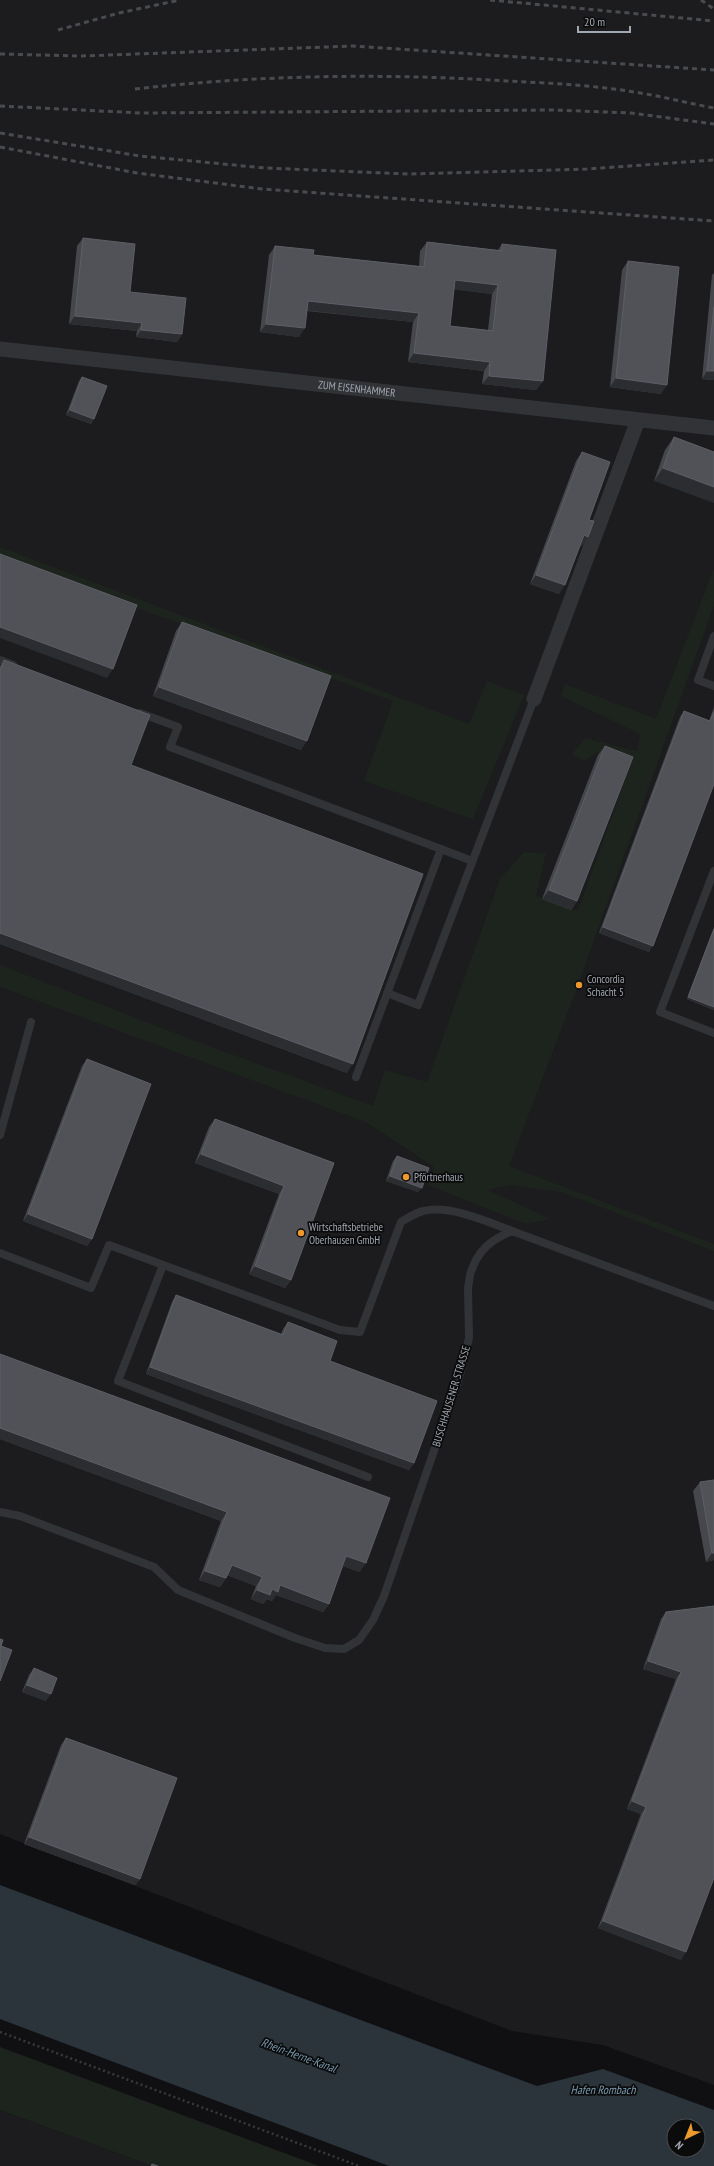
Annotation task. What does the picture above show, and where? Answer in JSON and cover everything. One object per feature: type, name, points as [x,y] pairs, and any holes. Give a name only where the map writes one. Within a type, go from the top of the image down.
[{"type":"street","name":"ZUM EISENHAMMER","points":[[0,349],[714,428]]},
{"type":"street","points":[[534,698],[638,420]]},
{"type":"lane","points":[[714,636],[698,680],[714,686]]},
{"type":"lane","points":[[0,660],[22,668]]},
{"type":"lane","points":[[387,993],[418,1005],[534,698]]},
{"type":"lane","points":[[133,710],[178,727],[170,747],[472,861]]},
{"type":"lane","points":[[356,1077],[441,849]]},
{"type":"lane","points":[[714,871],[660,1012],[714,1033]]},
{"type":"lane","points":[[0,1135],[31,1022]]},
{"type":"lane","points":[[0,1253],[91,1288],[109,1245],[340,1330],[360,1332],[401,1222],[424,1210],[441,1210],[476,1218],[714,1306]]},
{"type":"lane","name":"BUSCHHAUSENER STRASSE","points":[[0,1512],[20,1516],[154,1567],[178,1590],[325,1648],[344,1649],[359,1640],[373,1620],[384,1596],[466,1353],[469,1324],[468,1288],[473,1265],[484,1247],[498,1236],[512,1231]]},
{"type":"lane","points":[[163,1265],[118,1381],[368,1477]]},
{"type":"path","points":[[0,2032],[359,2166]]},
{"type":"shaded area","points":[[0,0],[714,0],[714,2085],[603,2045],[512,2031],[0,1834]]},
{"type":"shaded area","points":[[0,547],[469,724],[487,681],[524,695],[473,819],[364,781],[393,701],[0,558]]},
{"type":"shaded area","points":[[714,568],[714,605],[574,996],[509,1166],[714,1244],[714,1251],[562,1192],[510,1185],[488,1190],[550,1219],[526,1224],[428,1185],[434,1167],[366,1122],[0,987],[0,965],[203,1044],[373,1106],[385,1070],[427,1082],[500,879],[524,852],[546,853],[536,896],[578,911],[630,766],[597,752],[584,761],[572,754],[585,738],[637,751],[640,734],[561,696],[565,684],[656,719]]},
{"type":"shaded area","points":[[0,2047],[319,2166],[152,2166],[0,2110]]},
{"type":"shaded area","points":[[0,2110],[152,2166],[0,2166]]},
{"type":"water","points":[[0,1885],[537,2086],[603,2069],[714,2110],[714,2166],[389,2166],[0,2019]]},
{"type":"building","points":[[83,238],[135,244],[130,292],[186,298],[182,334],[141,330],[142,323],[75,316]]},
{"type":"building","points":[[427,242],[502,251],[502,244],[556,250],[543,381],[489,376],[490,362],[414,353],[419,313],[308,301],[305,328],[266,324],[275,246],[314,250],[313,255],[424,267]],"holes":[[[455,280],[498,285],[493,331],[450,326]]]},
{"type":"building","points":[[628,261],[679,267],[667,385],[616,378]]},
{"type":"building","points":[[714,307],[714,371],[707,371]]},
{"type":"building","points":[[82,377],[107,386],[94,419],[70,410]]},
{"type":"building","points":[[674,437],[714,452],[714,487],[663,468]]},
{"type":"building","points":[[582,452],[610,462],[589,520],[594,521],[588,537],[584,535],[565,585],[536,575]]},
{"type":"building","points":[[0,554],[137,605],[113,669],[0,627]]},
{"type":"building","points":[[182,622],[331,676],[307,741],[159,687]]},
{"type":"building","points":[[4,660],[150,715],[131,765],[423,874],[353,1064],[0,933],[0,671]]},
{"type":"building","points":[[684,711],[710,721],[714,712],[714,784],[653,946],[603,927]]},
{"type":"building","points":[[605,746],[633,757],[577,901],[549,890]]},
{"type":"building","points":[[714,929],[714,1007],[688,997]]},
{"type":"building","points":[[87,1059],[151,1084],[92,1239],[28,1214]]},
{"type":"building","points":[[215,1119],[334,1163],[291,1280],[255,1266],[284,1186],[201,1154]]},
{"type":"building","name":"Pförtnerhaus","points":[[397,1156],[429,1168],[422,1188],[390,1176]]},
{"type":"building","points":[[176,1295],[283,1335],[288,1322],[337,1341],[330,1361],[437,1401],[414,1463],[150,1367]]},
{"type":"building","points":[[0,1354],[390,1498],[366,1563],[346,1556],[329,1604],[280,1585],[278,1592],[272,1589],[270,1595],[257,1590],[262,1577],[232,1565],[226,1578],[205,1571],[227,1512],[0,1428]]},
{"type":"building","points":[[714,1480],[714,1553],[712,1553],[700,1482]]},
{"type":"building","points":[[714,1606],[714,1878],[686,1952],[603,1921],[646,1807],[632,1801],[681,1672],[648,1661],[666,1612]]},
{"type":"building","points":[[0,1639],[3,1640],[1,1646],[12,1650],[0,1681]]},
{"type":"building","points":[[34,1668],[57,1678],[51,1694],[27,1685]]},
{"type":"building","points":[[66,1738],[177,1778],[140,1879],[29,1837]]},
{"type":"railway","points":[[58,30],[119,13],[180,0]]},
{"type":"railway","points":[[490,0],[714,21]]},
{"type":"railway","points":[[701,0],[714,9]]},
{"type":"railway","points":[[0,54],[82,56],[353,46],[714,70]]},
{"type":"railway","points":[[135,89],[182,84],[274,78],[368,76],[460,78],[602,88],[644,94],[714,108]]},
{"type":"railway","points":[[0,106],[141,113],[554,110],[631,113],[714,124]]},
{"type":"railway","points":[[0,133],[140,156],[265,168],[408,174],[587,169],[714,160]]},
{"type":"railway","points":[[0,147],[137,173],[262,189],[714,221]]},
{"type":"place","name":"Concordia Schacht 5","points":[[579,985]]},
{"type":"place","name":"Pförtnerhaus","points":[[406,1177]]},
{"type":"place","name":"Wirtschaftsbetriebe Oberhausen GmbH","points":[[301,1233]]},
{"type":"water label","name":"Rhein-Herne-Kanal","points":[[299,2055]]},
{"type":"water label","name":"Hafen Rombach","points":[[603,2089]]}]
